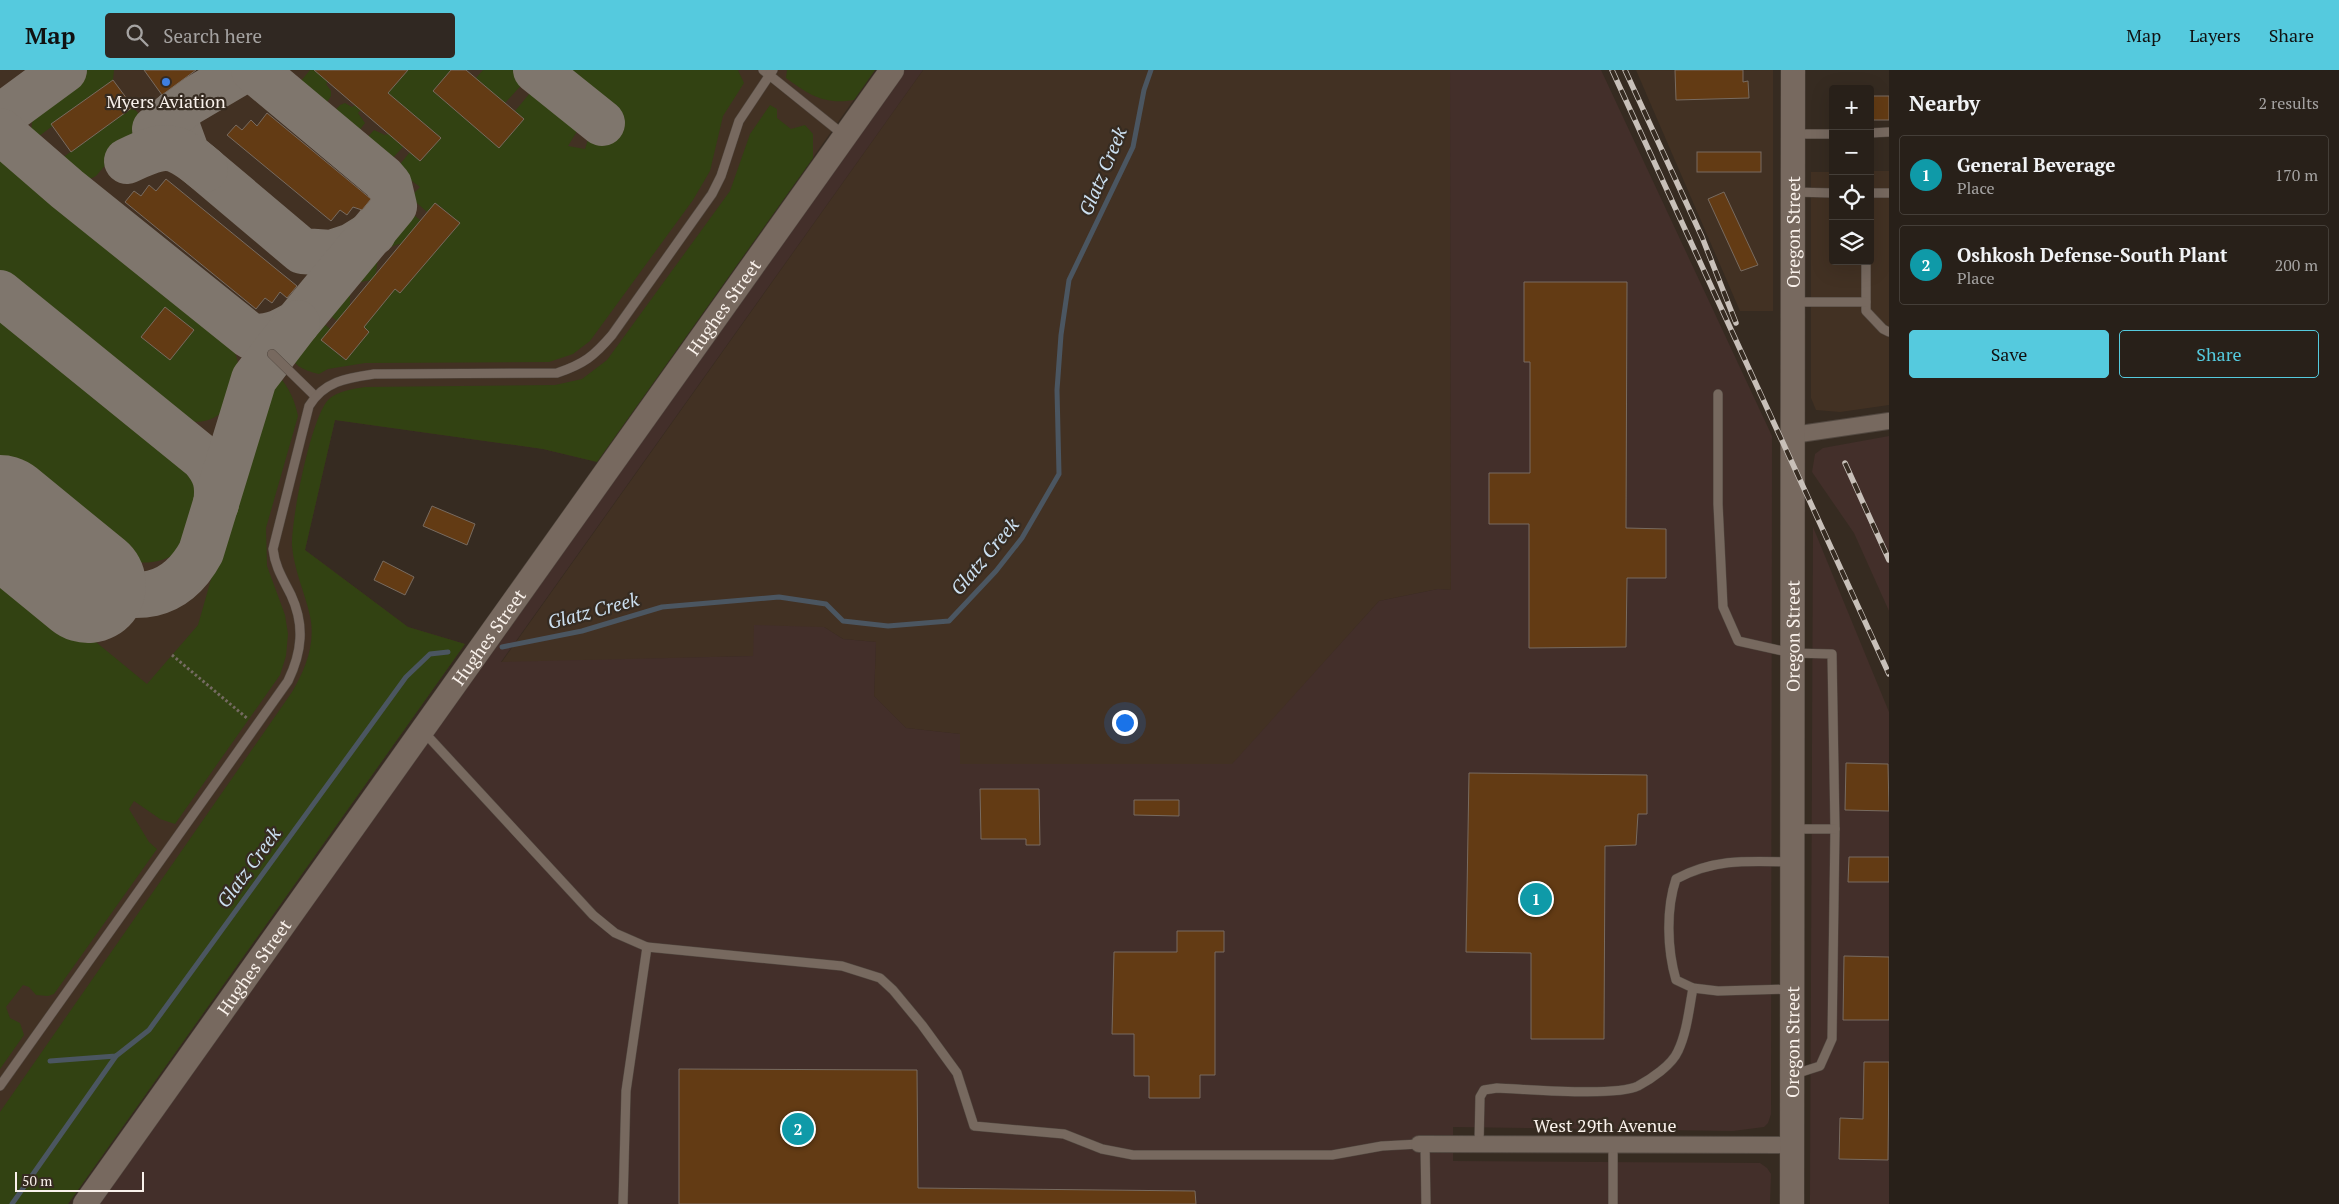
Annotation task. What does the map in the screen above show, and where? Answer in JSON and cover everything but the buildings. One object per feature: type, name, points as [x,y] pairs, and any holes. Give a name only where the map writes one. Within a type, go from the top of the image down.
[{"type":"street","name":"Hughes Street","points":[[85,1204],[892,70]]},
{"type":"street","name":"Oregon Street","points":[[1792,1204],[1792,862],[1794,829],[1792,653],[1793,70]]},
{"type":"street","points":[[1793,435],[1889,421]]},
{"type":"street","name":"West 29th Avenue","points":[[1422,1144],[1792,1145]]},
{"type":"lane","points":[[0,1086],[288,681],[297,662],[300,645],[297,610],[278,572],[273,549],[309,406],[320,390],[336,381],[374,374],[557,373],[579,366],[595,355],[612,335],[712,194],[721,176],[739,121],[768,72],[845,136]]},
{"type":"lane","points":[[1874,132],[1889,132]]},
{"type":"lane","points":[[1793,134],[1829,134]]},
{"type":"lane","points":[[1793,192],[1829,193]]},
{"type":"lane","points":[[1874,193],[1889,193]]},
{"type":"lane","points":[[1866,265],[1866,311],[1883,330],[1889,332]]},
{"type":"lane","points":[[1793,302],[1866,302]]},
{"type":"lane","points":[[272,354],[315,396]]},
{"type":"lane","points":[[1718,394],[1718,504],[1723,607],[1738,641],[1792,653],[1832,654],[1835,829],[1832,1039],[1820,1066],[1792,1075]]},
{"type":"lane","points":[[422,730],[593,915],[615,933],[647,947],[842,966],[880,978],[894,990],[957,1073],[974,1126],[1064,1134],[1102,1149],[1133,1155],[1332,1155],[1382,1146],[1422,1144],[1426,1204]]},
{"type":"lane","points":[[1794,829],[1835,829]]},
{"type":"lane","points":[[1792,862],[1725,862],[1695,868],[1676,879],[1672,894],[1670,960],[1676,980],[1693,988],[1718,991],[1792,989]]},
{"type":"lane","points":[[623,1204],[626,1091],[647,947]]},
{"type":"lane","points":[[1479,1144],[1480,1097],[1484,1090],[1497,1088],[1622,1089],[1637,1086],[1655,1074],[1668,1064],[1678,1052],[1687,1022],[1693,988]]},
{"type":"lane","points":[[1612,1145],[1613,1204]]},
{"type":"path","points":[[172,654],[256,726]]},
{"type":"shaded area","points":[[0,70],[875,70],[597,462],[543,449],[335,420],[305,550],[408,627],[465,644],[68,1204],[0,1204]]},
{"type":"shaded area","points":[[905,70],[923,70],[501,662],[753,656],[754,625],[824,627],[843,639],[876,642],[874,696],[906,728],[960,734],[960,764],[1232,764],[1379,601],[1438,589],[1451,590],[1450,70],[1601,70],[1772,436],[1771,1114],[1768,1123],[1764,1127],[1733,1131],[1453,1127],[1453,1161],[1760,1163],[1771,1174],[1770,1204],[98,1204]]},
{"type":"shaded area","points":[[923,70],[1450,70],[1451,590],[1438,589],[1379,601],[1232,765],[960,764],[960,734],[906,728],[874,696],[876,642],[843,639],[824,627],[753,656],[501,663]]},
{"type":"shaded area","points":[[1636,70],[1773,70],[1773,311],[1740,311]]},
{"type":"shaded area","points":[[1874,171],[1889,171],[1889,405],[1840,412],[1816,410],[1811,398],[1811,172],[1829,172],[1829,265],[1874,265]]},
{"type":"shaded area","points":[[1889,436],[1889,611],[1854,533],[1812,472],[1815,454],[1823,448]]},
{"type":"shaded area","points":[[1813,527],[1889,712],[1889,1204],[1810,1204]]},
{"type":"green space","points":[[85,70],[114,70],[113,80],[34,140],[32,128],[34,117],[39,107],[56,91]]},
{"type":"green space","points":[[310,70],[314,70],[323,77],[337,70],[326,84],[331,91],[331,96],[323,109],[296,87]]},
{"type":"green space","points":[[408,70],[451,70],[433,91],[460,114],[485,86],[476,78],[483,70],[514,70],[526,80],[505,103],[499,147],[524,119],[515,111],[535,87],[577,121],[579,128],[568,146],[585,149],[590,133],[598,138],[614,116],[559,70],[738,70],[744,83],[723,116],[710,171],[693,200],[590,341],[573,354],[549,362],[365,363],[328,369],[319,374],[298,366],[287,348],[314,315],[330,329],[322,340],[345,360],[369,332],[345,312],[337,321],[320,307],[339,282],[350,290],[350,305],[369,320],[389,295],[371,280],[356,283],[346,274],[368,248],[378,256],[376,273],[400,293],[424,264],[399,244],[385,249],[374,241],[403,206],[420,220],[412,231],[436,251],[460,223],[436,203],[427,212],[410,197],[420,187],[396,169],[410,152],[421,161],[440,137],[413,114],[393,138],[403,147],[388,163],[363,142],[374,130],[385,135],[388,134],[408,110],[380,87],[358,113],[365,123],[355,136],[331,115],[340,105],[345,103],[352,107],[355,105],[385,71],[398,82]]},
{"type":"green space","points":[[787,70],[875,70],[854,100],[834,101],[817,97],[802,89],[786,78]]},
{"type":"green space","points":[[770,105],[777,109],[777,118],[791,129],[805,125],[813,134],[813,158],[597,462],[543,449],[335,420],[305,550],[408,627],[465,644],[68,1204],[0,1204],[0,1112],[292,692],[305,666],[312,637],[308,607],[293,555],[293,533],[303,469],[309,446],[315,425],[329,399],[341,392],[365,387],[555,385],[582,379],[607,360],[730,191],[750,134]]},
{"type":"green space","points":[[133,107],[144,120],[96,176],[86,179],[81,178],[57,165],[62,158]]},
{"type":"green space","points":[[0,149],[14,155],[225,331],[237,358],[239,377],[230,402],[224,410],[210,419],[202,421],[194,422],[175,417],[0,274]]},
{"type":"green space","points":[[0,310],[179,457],[195,474],[202,489],[203,502],[193,532],[183,546],[170,557],[162,560],[142,562],[114,556],[0,462]]},
{"type":"green space","points":[[271,368],[289,390],[298,416],[266,528],[267,566],[285,615],[288,634],[286,656],[280,675],[175,824],[160,819],[134,801],[129,809],[149,842],[157,849],[54,994],[48,996],[36,995],[29,987],[23,985],[6,1007],[10,1018],[20,1023],[24,1035],[0,1069],[0,563],[147,684],[198,625]]},
{"type":"waterway","name":"Glatz Creek","points":[[502,647],[582,631],[662,607],[779,597],[826,604],[843,621],[888,626],[949,621],[996,571],[1022,538],[1059,474],[1057,390],[1061,335],[1069,280],[1133,147],[1144,90],[1151,70]]},
{"type":"waterway","name":"Glatz Creek","points":[[50,1061],[116,1056],[149,1030],[406,677],[430,654],[448,652]]},
{"type":"waterway","points":[[12,1204],[116,1056]]},
{"type":"taxiway","points":[[0,117],[64,70]]},
{"type":"taxiway","points":[[155,129],[188,103],[244,70]]},
{"type":"taxiway","points":[[0,131],[67,189],[250,336],[269,336],[297,323],[394,206],[389,185],[383,178],[254,70]]},
{"type":"taxiway","points":[[536,70],[602,123]]},
{"type":"taxiway","points":[[178,110],[175,116],[176,124],[187,154],[302,251],[331,253],[352,246],[373,233]]},
{"type":"taxiway","points":[[127,161],[151,151],[168,148],[184,154],[205,169]]},
{"type":"taxiway","points":[[0,293],[203,458],[216,479],[216,504]]},
{"type":"taxiway","points":[[88,585],[122,594],[138,595],[152,593],[166,588],[179,580],[191,568],[201,552],[254,379],[297,323]]},
{"type":"runway","points":[[0,513],[88,585]]},
{"type":"railway","points":[[1612,70],[1889,674]]},
{"type":"railway","points":[[1625,70],[1702,237],[1736,323]]},
{"type":"railway","points":[[1845,463],[1889,560]]},
{"type":"place","name":"Myers Aviation","points":[[166,82]]},
{"type":"place","name":"General Beverage","points":[[1536,899]]},
{"type":"place","name":"Oshkosh Defense-South Plant","points":[[798,1129]]}]
